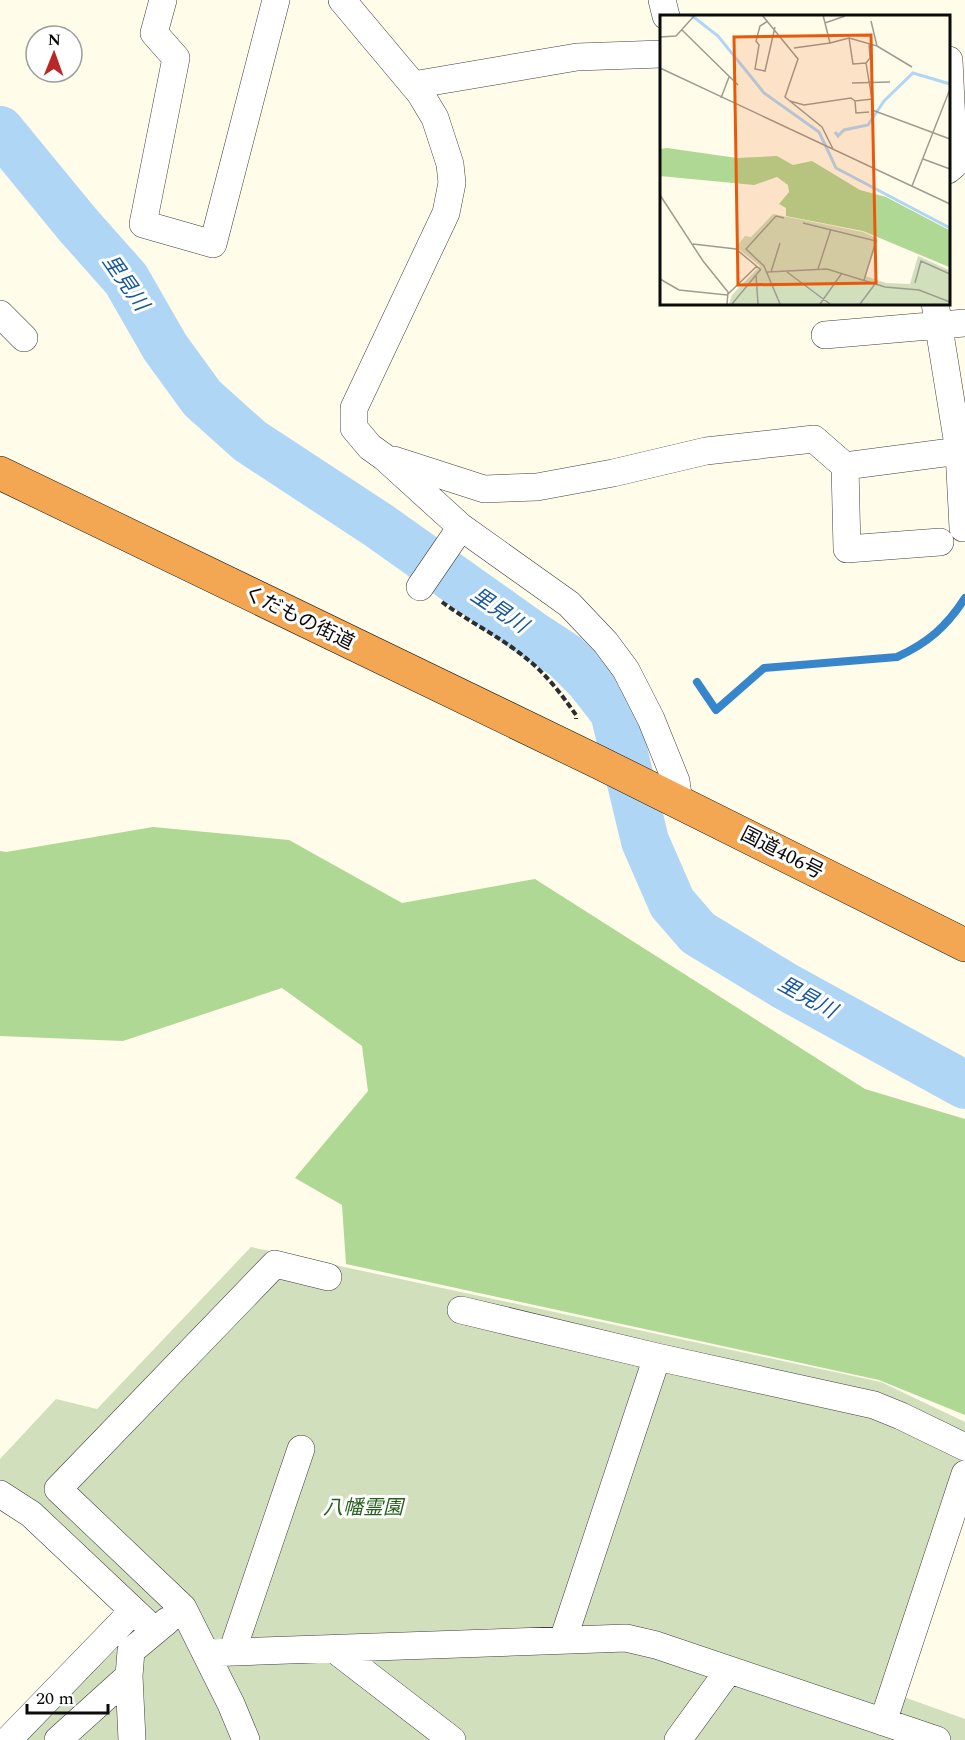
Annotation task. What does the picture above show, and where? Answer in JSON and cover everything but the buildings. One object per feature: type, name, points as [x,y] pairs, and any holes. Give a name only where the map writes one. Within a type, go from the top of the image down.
[{"type":"highway","name":"くだもの街道","points":[[0,472],[589,758]]},
{"type":"highway","name":"国道406号","points":[[589,758],[965,945]]},
{"type":"street","points":[[163,0],[154,33],[176,58],[143,224],[213,244],[276,0]]},
{"type":"street","points":[[342,0],[413,85],[435,118],[450,164],[452,183],[446,213],[354,408],[354,428],[370,447],[384,457],[458,531],[569,604],[606,643],[626,670],[651,718],[676,781],[669,797]]},
{"type":"street","points":[[662,0],[666,15]]},
{"type":"street","points":[[413,85],[577,57],[660,54]]},
{"type":"street","points":[[950,59],[965,65]]},
{"type":"street","points":[[950,80],[954,165],[950,168]]},
{"type":"street","points":[[0,314],[24,338]]},
{"type":"street","points":[[936,314],[959,451],[963,528],[965,528]]},
{"type":"street","points":[[825,335],[936,314],[965,322]]},
{"type":"street","points":[[384,457],[484,489],[537,487],[613,473],[706,451],[814,439],[845,466],[847,549],[940,542]]},
{"type":"street","points":[[845,466],[959,451]]},
{"type":"street","points":[[422,583],[458,531]]},
{"type":"street","points":[[246,1740],[231,1704],[219,1653],[183,1608],[58,1489],[275,1264],[328,1277]]},
{"type":"street","points":[[461,1310],[657,1357],[874,1405],[965,1447]]},
{"type":"street","points":[[563,1640],[657,1357]]},
{"type":"street","points":[[219,1653],[301,1449]]},
{"type":"street","points":[[884,1722],[965,1474]]},
{"type":"street","points":[[0,1494],[8,1497],[31,1514],[154,1632]]},
{"type":"street","points":[[132,1740],[129,1676],[131,1651],[183,1608]]},
{"type":"street","points":[[8,1740],[133,1611]]},
{"type":"street","points":[[219,1653],[626,1638],[656,1645],[937,1740]]},
{"type":"street","points":[[334,1649],[452,1740]]},
{"type":"street","points":[[678,1740],[729,1670]]},
{"type":"street","points":[[58,1740],[129,1676]]},
{"type":"path","points":[[422,583],[528,660],[560,691],[576,716],[589,758]]},
{"type":"green space","points":[[153,827],[289,840],[402,903],[535,879],[865,1089],[965,1119],[965,1415],[879,1380],[346,1264],[342,1205],[295,1178],[368,1091],[362,1046],[282,988],[123,1041],[0,1036],[0,851],[6,852]]},
{"type":"green space","name":"八幡霊園","points":[[251,1247],[881,1382],[965,1422],[965,1504],[901,1696],[965,1719],[965,1740],[24,1740],[155,1611],[0,1483],[0,1459],[56,1399],[97,1409]]},
{"type":"waterway","name":"里見川","points":[[0,130],[126,279],[165,347],[202,398],[250,441],[378,525],[565,656],[589,680],[614,712],[645,841],[672,903],[698,933],[785,986],[965,1085]]},
{"type":"waterway","points":[[697,682],[716,710],[764,668],[897,657],[936,633],[965,598]]}]
